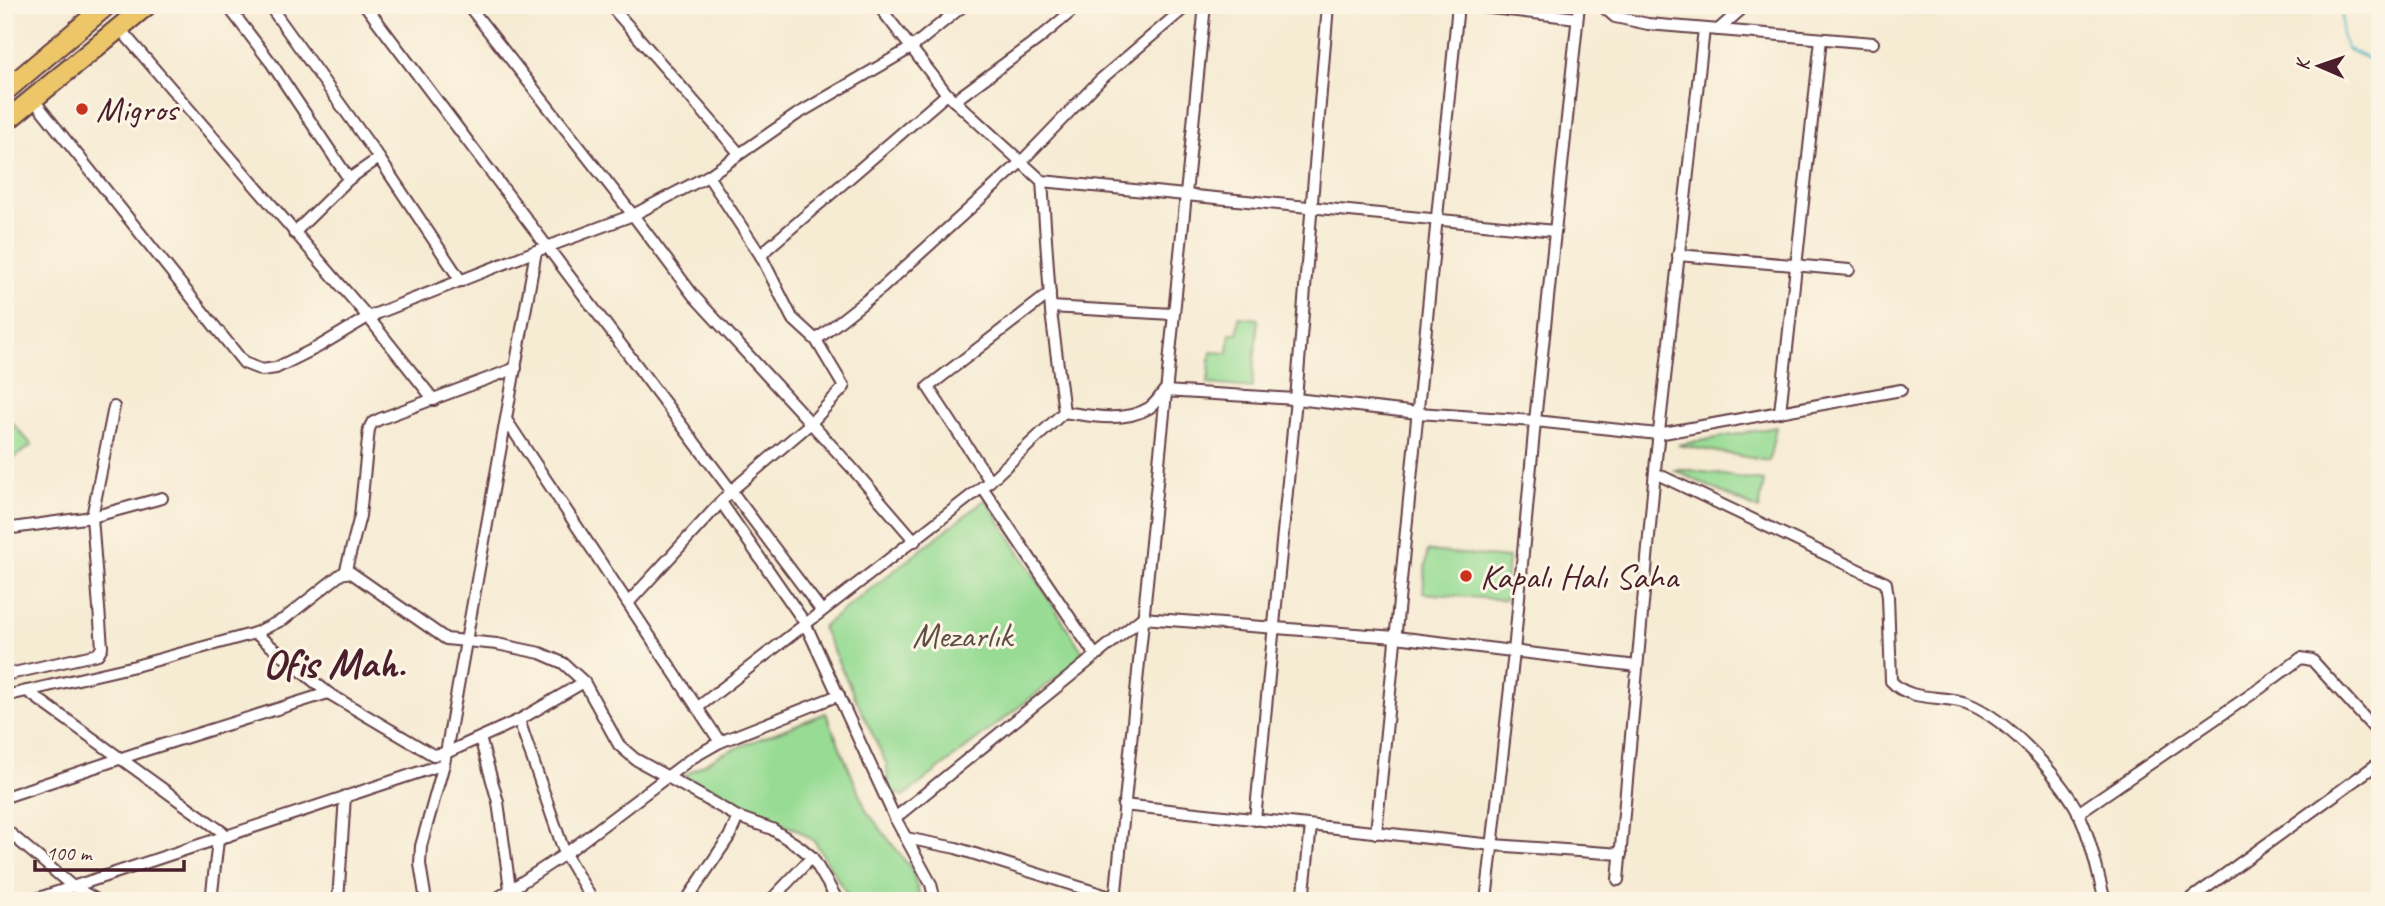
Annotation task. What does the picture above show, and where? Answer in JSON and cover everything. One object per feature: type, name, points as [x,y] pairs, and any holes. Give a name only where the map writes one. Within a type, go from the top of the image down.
[{"type":"highway","points":[[5,91],[107,5]]},
{"type":"highway","points":[[5,122],[147,5]]},
{"type":"street","points":[[227,5],[272,64],[349,179]]},
{"type":"street","points":[[269,5],[379,158],[461,281]]},
{"type":"street","points":[[365,5],[542,249],[732,490],[821,611]]},
{"type":"street","points":[[468,5],[693,295],[915,541]]},
{"type":"street","points":[[610,5],[739,153]]},
{"type":"street","points":[[878,5],[951,98],[1042,181],[1555,231]]},
{"type":"street","points":[[33,99],[244,363],[262,370],[276,368],[318,347],[368,317],[633,215],[708,176],[796,115],[911,48],[964,5]]},
{"type":"street","points":[[761,256],[951,98],[1041,37],[1079,5]]},
{"type":"street","points":[[816,340],[882,288],[1021,162],[1100,80],[1188,5]]},
{"type":"street","points":[[906,838],[956,848],[1117,900],[1123,805],[1205,5]]},
{"type":"street","points":[[1255,820],[1296,399],[1328,5]]},
{"type":"street","points":[[1376,833],[1458,5]]},
{"type":"street","points":[[1464,5],[1577,18]]},
{"type":"street","points":[[1486,901],[1514,652],[1535,421],[1579,5]]},
{"type":"street","points":[[1601,5],[1615,17],[1648,24],[1873,43]]},
{"type":"street","points":[[1718,30],[1746,5]]},
{"type":"street","points":[[120,29],[368,317],[434,400]]},
{"type":"street","points":[[1618,880],[1654,473],[1704,29]]},
{"type":"street","points":[[1780,412],[1821,39]]},
{"type":"street","points":[[294,233],[349,179],[379,158]]},
{"type":"street","points":[[628,603],[732,490],[811,423],[844,387],[816,340],[792,318],[761,256],[708,176]]},
{"type":"street","points":[[1042,181],[1051,307],[1064,412]]},
{"type":"street","points":[[426,901],[420,864],[421,846],[445,759],[516,368],[542,249]]},
{"type":"street","points":[[1678,255],[1849,271]]},
{"type":"street","points":[[1050,293],[928,387],[1095,655]]},
{"type":"street","points":[[1051,307],[1172,314]]},
{"type":"street","points":[[345,573],[360,516],[369,429],[373,423],[516,368]]},
{"type":"street","points":[[1164,391],[1296,399],[1418,413],[1535,421],[1658,434],[1901,390]]},
{"type":"street","points":[[1064,412],[1100,417],[1138,413],[1152,407],[1164,391]]},
{"type":"street","points":[[5,675],[98,654],[102,647],[92,517],[114,407]]},
{"type":"street","points":[[697,708],[986,484],[1064,412]]},
{"type":"street","points":[[506,421],[720,742]]},
{"type":"street","points":[[1654,473],[1886,583],[1891,681],[1899,689],[1922,697],[1963,702],[1981,709],[2007,728],[2055,775],[2083,822],[2105,901]]},
{"type":"street","points":[[5,529],[92,517],[162,498]]},
{"type":"street","points":[[721,502],[805,623],[895,818],[931,884],[935,901]]},
{"type":"street","points":[[5,696],[135,666],[256,633],[284,619],[350,572],[446,639],[467,639],[540,653],[563,663],[584,682],[619,745],[635,759],[738,817],[772,829],[800,847],[812,858],[838,901]]},
{"type":"street","points":[[895,818],[1142,618],[1396,637],[1637,666]]},
{"type":"street","points":[[256,633],[328,693],[433,755],[445,759]]},
{"type":"street","points":[[2078,813],[2301,658],[2312,660],[2380,735]]},
{"type":"street","points":[[30,901],[223,838],[445,759],[584,682]]},
{"type":"street","points":[[27,691],[120,758],[223,838]]},
{"type":"street","points":[[5,797],[328,693]]},
{"type":"street","points":[[493,901],[565,854],[692,758],[720,742],[839,695]]},
{"type":"street","points":[[519,720],[565,854],[593,901]]},
{"type":"street","points":[[480,738],[498,802],[510,889]]},
{"type":"street","points":[[2188,901],[2380,762]]},
{"type":"street","points":[[338,901],[345,796]]},
{"type":"street","points":[[1123,805],[1493,845],[1620,854]]},
{"type":"street","points":[[686,901],[729,837],[738,817]]},
{"type":"street","points":[[1303,901],[1311,826]]},
{"type":"street","points":[[5,829],[72,886],[99,901]]},
{"type":"street","points":[[211,901],[223,838]]},
{"type":"street","points":[[770,901],[812,858]]},
{"type":"green space","points":[[1239,317],[1258,319],[1252,388],[1208,384],[1211,352],[1228,353],[1230,333],[1238,333]]},
{"type":"green space","points":[[5,415],[32,445],[5,464]]},
{"type":"green space","points":[[1776,427],[1769,461],[1678,445]]},
{"type":"green space","points":[[1674,470],[1764,481],[1759,510]]},
{"type":"green space","name":"Mezarlık","points":[[986,499],[1085,656],[904,796],[888,791],[887,765],[822,627]]},
{"type":"green space","name":"Kapalı Halı Saha","points":[[1427,551],[1508,558],[1505,600],[1423,593]]},
{"type":"green space","points":[[826,713],[866,810],[912,870],[921,901],[851,901],[815,842],[796,829],[738,812],[684,776],[721,754]]},
{"type":"waterway","points":[[2342,5],[2342,37],[2347,49],[2380,64]]},
{"type":"place","name":"Migros","points":[[82,109]]},
{"type":"place","name":"Kapalı Halı Saha","points":[[1466,576]]},
{"type":"district","name":"Ofis Mah.","points":[[334,662]]}]
